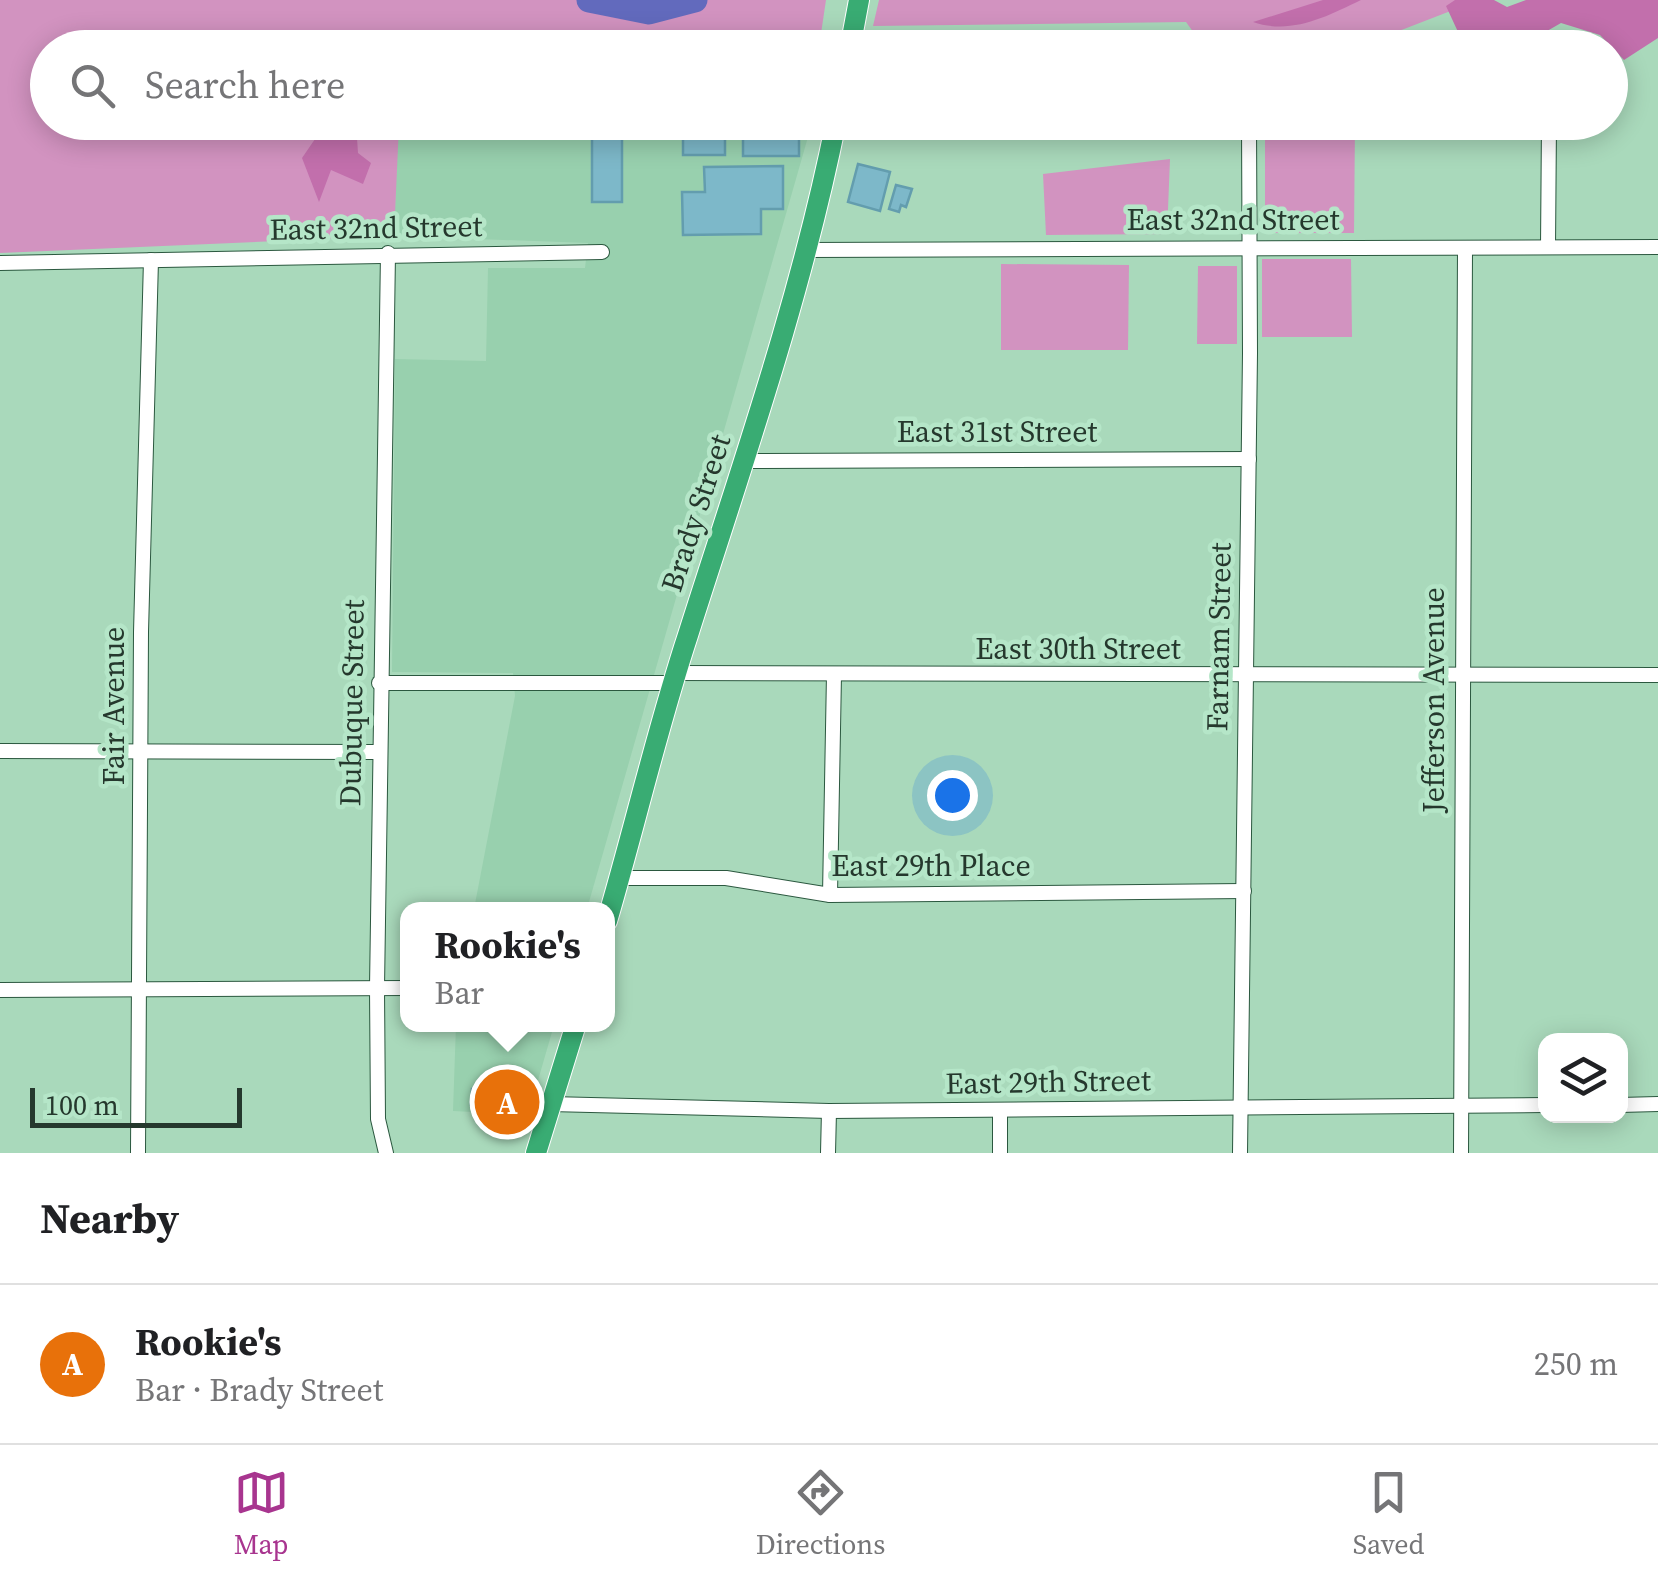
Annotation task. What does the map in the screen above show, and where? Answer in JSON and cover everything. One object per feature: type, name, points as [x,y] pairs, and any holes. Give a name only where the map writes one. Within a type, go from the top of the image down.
[{"type":"highway","points":[[854,30],[860,0]]},
{"type":"highway","name":"Brady Street","points":[[613,902],[675,678],[808,250],[832,140]]},
{"type":"highway","points":[[536,1153],[573,1032]]},
{"type":"street","name":"Farnam Street","points":[[1240,1153],[1249,140]]},
{"type":"street","points":[[1548,247],[1549,140]]},
{"type":"street","name":"East 32nd Street","points":[[808,250],[1658,247]]},
{"type":"street","name":"Jefferson Avenue","points":[[1460,1153],[1465,248]]},
{"type":"street","name":"East 32nd Street","points":[[0,263],[602,252]]},
{"type":"street","name":"Dubuque Street","points":[[386,1153],[378,1118],[377,988],[388,254]]},
{"type":"street","name":"Fair Avenue","points":[[138,1153],[151,260]]},
{"type":"street","name":"East 31st Street","points":[[744,461],[1249,458]]},
{"type":"street","points":[[830,895],[834,674]]},
{"type":"street","name":"East 30th Street","points":[[379,684],[834,674],[1246,678],[1658,675]]},
{"type":"street","points":[[0,751],[378,752]]},
{"type":"street","name":"East 29th Place","points":[[620,878],[726,878],[830,895],[1244,891]]},
{"type":"street","points":[[0,990],[400,988]]},
{"type":"street","name":"East 29th Street","points":[[550,1104],[828,1112],[1538,1105]]},
{"type":"street","points":[[1628,1104],[1658,1104]]},
{"type":"street","points":[[1000,1110],[1000,1153]]},
{"type":"street","points":[[828,1112],[828,1153]]},
{"type":"shaded area","points":[[0,0],[826,0],[822,30],[30,30],[30,140],[398,140],[394,236],[0,253]]},
{"type":"shaded area","points":[[879,0],[1479,0],[1402,30],[1192,30],[1186,22],[873,26]]},
{"type":"shaded area","points":[[1323,0],[1361,0],[1295,25],[1253,22]]},
{"type":"shaded area","points":[[1455,0],[1494,0],[1507,7],[1526,0],[1658,0],[1658,38],[1628,57],[1628,30],[1584,30],[1561,23],[1549,30],[1457,30],[1446,6]]},
{"type":"shaded area","points":[[314,140],[357,140],[358,153],[371,163],[363,184],[331,170],[319,202],[302,158]]},
{"type":"shaded area","points":[[397,140],[807,140],[589,902],[475,902],[515,696],[513,673],[392,672],[395,359],[486,361],[488,268],[585,268],[588,243],[394,236]]},
{"type":"shaded area","points":[[1265,140],[1355,140],[1354,233],[1265,233]]},
{"type":"shaded area","points":[[1170,159],[1167,234],[1046,235],[1043,174]]},
{"type":"shaded area","points":[[1262,259],[1351,259],[1352,337],[1262,337]]},
{"type":"shaded area","points":[[1001,264],[1129,265],[1128,350],[1001,350]]},
{"type":"shaded area","points":[[1198,266],[1237,266],[1237,344],[1197,344]]},
{"type":"shaded area","points":[[456,1032],[552,1032],[528,1115],[453,1111]]},
{"type":"building","points":[[592,140],[622,140],[622,202],[592,202]]},
{"type":"building","points":[[683,140],[725,140],[725,155],[683,155]]},
{"type":"building","points":[[743,140],[799,140],[799,156],[743,156]]},
{"type":"building","points":[[858,164],[890,172],[880,211],[848,202]]},
{"type":"building","points":[[783,166],[783,209],[761,209],[761,234],[683,235],[682,192],[705,192],[704,167]]},
{"type":"building","points":[[896,185],[912,189],[906,207],[901,205],[899,212],[889,209]]},
{"type":"building","points":[[539,1087],[530,1115],[479,1112],[480,1100],[471,1104],[472,1089]]},
{"type":"waterway","points":[[589,0],[649,12],[695,0]]},
{"type":"place","name":"Rookie's","points":[[507,1102]]}]
